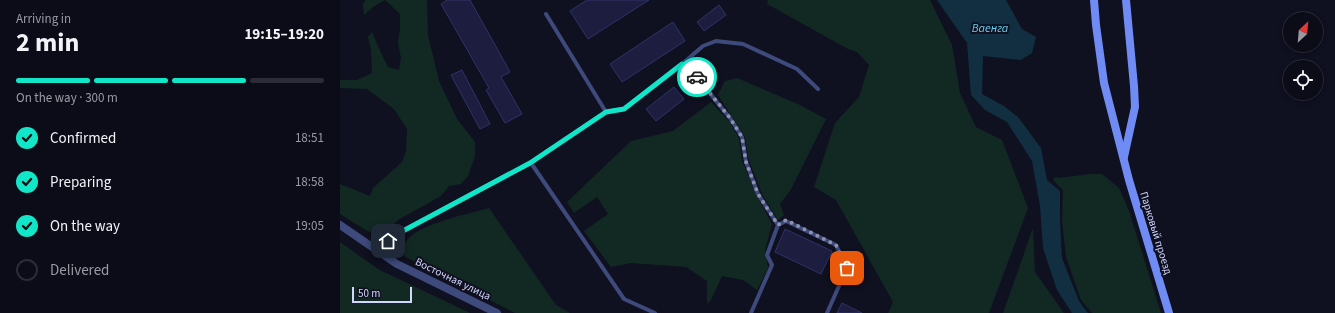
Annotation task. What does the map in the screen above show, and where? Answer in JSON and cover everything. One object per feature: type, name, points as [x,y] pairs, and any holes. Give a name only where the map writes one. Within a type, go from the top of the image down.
[{"type":"main road","name":"Парковый проезд","points":[[1094,0],[1104,83],[1123,160],[1169,313]]},
{"type":"main road","points":[[1123,160],[1135,107],[1126,0]]},
{"type":"street","name":"Восточная улица","points":[[340,225],[397,264],[497,313]]},
{"type":"lane","points":[[546,14],[606,112]]},
{"type":"lane","points":[[375,249],[401,232],[530,163],[606,112],[624,109],[703,46],[716,41],[743,44],[797,69],[818,89]]},
{"type":"lane","points":[[682,64],[694,74],[730,118],[742,137],[746,162],[758,194],[778,225]]},
{"type":"lane","points":[[530,163],[624,299],[655,313]]},
{"type":"lane","points":[[751,313],[772,266],[767,255],[778,225],[786,220],[836,245],[847,268],[827,313]]},
{"type":"green space","points":[[365,0],[385,0],[373,7],[364,15],[363,5]]},
{"type":"green space","points":[[385,0],[427,0],[428,35],[439,81],[457,119],[475,142],[475,156],[468,176],[461,184],[449,186],[441,196],[398,220],[388,230],[369,232],[340,214],[340,184],[370,196],[373,188],[402,162],[406,152],[407,129],[394,109],[367,89],[340,88],[340,80],[357,80],[372,73],[371,50],[368,37],[372,32],[388,67],[399,70],[401,58],[398,43],[400,14]]},
{"type":"green space","points":[[768,0],[930,0],[952,45],[960,93],[976,127],[1002,140],[1028,208],[989,313],[888,313],[893,302],[836,200],[814,187],[835,123],[859,97],[869,65],[857,52],[848,49],[767,4]]},
{"type":"green space","points":[[737,78],[800,105],[826,119],[790,191],[780,204],[784,215],[778,220],[762,194],[749,161],[745,137],[718,95],[725,81]]},
{"type":"green space","points":[[711,102],[729,121],[739,138],[742,161],[757,196],[772,224],[765,250],[768,268],[757,290],[743,280],[722,276],[711,300],[707,304],[707,281],[686,267],[631,263],[611,267],[584,231],[608,214],[597,197],[574,213],[567,202],[631,141],[673,131]]},
{"type":"green space","points":[[1089,174],[1102,174],[1119,188],[1129,211],[1161,313],[1092,313],[1081,300],[1066,257],[1062,221],[1063,190],[1053,180],[1055,177],[1059,178]]},
{"type":"green space","points":[[489,208],[556,305],[570,313],[515,313],[404,256],[404,245],[415,233],[434,224]]},
{"type":"green space","points":[[1033,228],[1035,272],[1064,313],[1003,313]]},
{"type":"green space","points":[[340,242],[378,269],[470,313],[340,313]]},
{"type":"water","name":"Ваенга","points":[[937,0],[1006,0],[1022,29],[1036,37],[1032,53],[1021,60],[983,56],[982,94],[1004,106],[1018,117],[1041,148],[1047,180],[1060,191],[1062,258],[1079,301],[1088,313],[1072,313],[1057,290],[1043,248],[1040,206],[1032,161],[1007,122],[985,110],[971,95],[967,43]]},
{"type":"building","points":[[447,0],[470,0],[510,72],[501,77],[522,114],[505,123],[486,90],[489,88],[441,4]]},
{"type":"building","points":[[587,0],[649,0],[588,39],[570,11]]},
{"type":"building","points":[[719,5],[726,15],[704,31],[697,22]]},
{"type":"building","points":[[673,22],[685,41],[622,82],[610,64]]},
{"type":"building","points":[[462,70],[490,124],[480,129],[451,75]]},
{"type":"building","points":[[674,87],[684,99],[656,121],[646,109]]},
{"type":"building","points":[[785,229],[832,251],[821,274],[775,252]]},
{"type":"building","points":[[842,303],[862,313],[837,313]]},
{"type":"way so far","points":[[697,77],[730,118],[742,137],[746,162],[758,194],[778,225],[786,220],[836,245],[847,268]]},
{"type":"route","points":[[388,241],[401,232],[530,163],[606,112],[624,109],[682,64],[697,77]]}]
